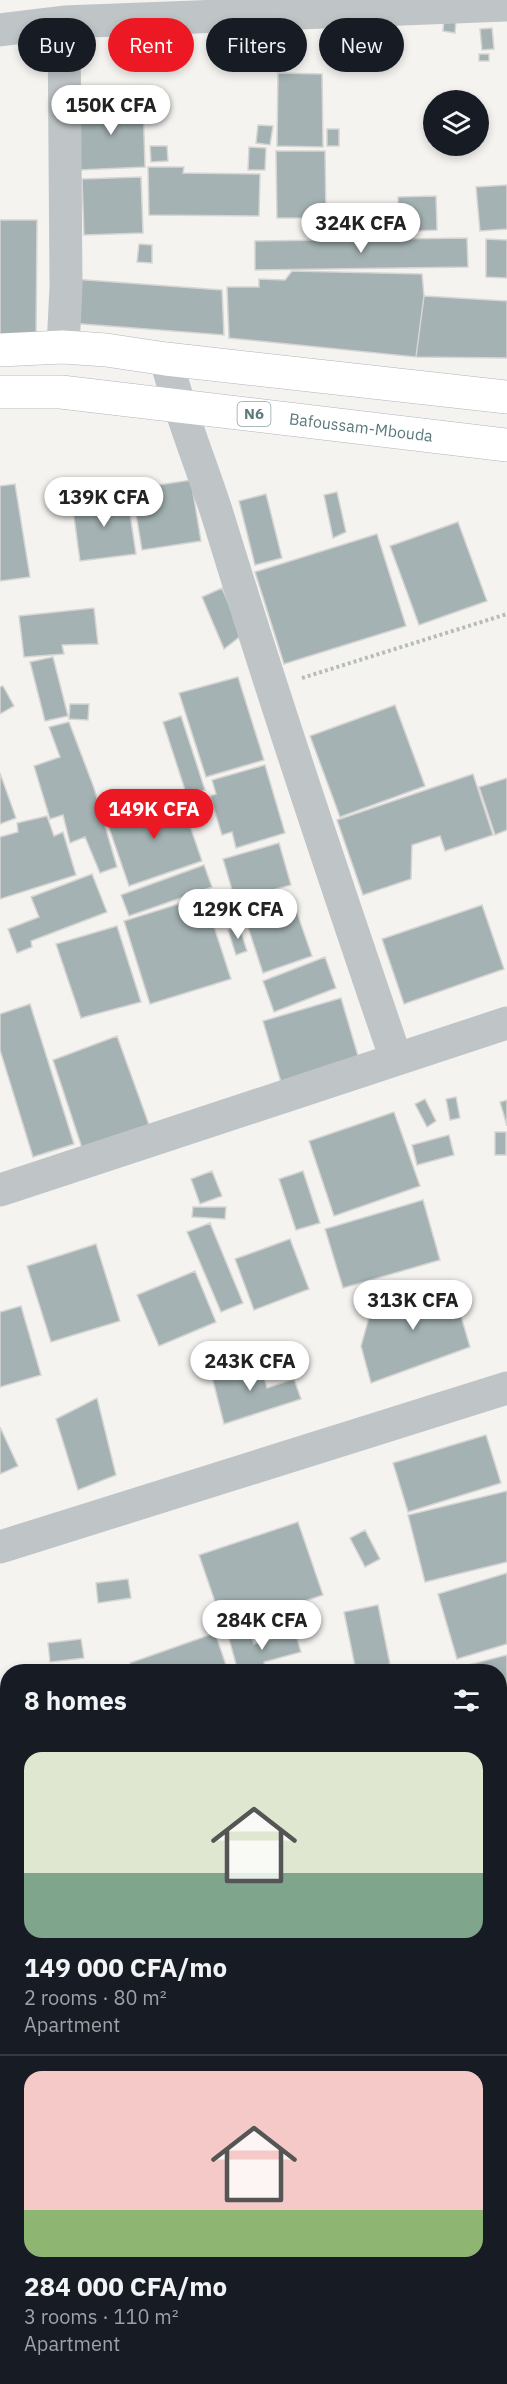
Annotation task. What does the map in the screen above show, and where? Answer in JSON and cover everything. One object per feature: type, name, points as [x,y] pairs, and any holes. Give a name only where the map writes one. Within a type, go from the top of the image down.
[{"type":"highway","points":[[0,350],[63,347],[106,350],[166,359],[507,397]]},
{"type":"highway","name":"Bafoussam-Mbouda","points":[[0,392],[61,392],[507,444]]},
{"type":"street","points":[[96,21],[507,5]]},
{"type":"street","points":[[0,30],[18,28]]},
{"type":"street","points":[[63,347],[66,287],[64,72]]},
{"type":"street","points":[[166,359],[177,405],[203,472],[270,688],[396,1059]]},
{"type":"street","points":[[0,1190],[507,1023]]},
{"type":"street","points":[[0,1547],[507,1388]]},
{"type":"path","points":[[270,688],[507,614]]},
{"type":"building","points":[[444,18],[456,19],[455,33],[443,31]]},
{"type":"building","points":[[492,28],[494,49],[482,50],[480,29]]},
{"type":"building","points":[[479,54],[489,54],[489,61],[479,61]]},
{"type":"building","points":[[278,73],[322,74],[323,147],[277,146]]},
{"type":"building","points":[[143,103],[145,167],[79,170],[77,105]]},
{"type":"building","points":[[258,125],[273,126],[270,145],[256,143]]},
{"type":"building","points":[[327,129],[339,129],[339,146],[327,146]]},
{"type":"building","points":[[150,146],[167,146],[168,161],[151,162]]},
{"type":"building","points":[[249,147],[266,148],[265,170],[248,170]]},
{"type":"building","points":[[276,151],[325,151],[326,218],[277,218]]},
{"type":"building","points":[[148,167],[184,167],[183,173],[260,174],[259,216],[149,215]]},
{"type":"building","points":[[141,177],[143,233],[84,235],[82,179]]},
{"type":"building","points":[[507,185],[507,229],[480,231],[476,187]]},
{"type":"building","points":[[436,196],[437,230],[399,232],[398,197]]},
{"type":"building","points":[[0,220],[37,220],[36,340],[0,340]]},
{"type":"building","points":[[467,238],[468,267],[255,270],[255,241]]},
{"type":"building","points":[[486,239],[507,240],[507,278],[486,277]]},
{"type":"building","points":[[139,244],[152,245],[152,263],[137,262]]},
{"type":"building","points":[[292,271],[422,274],[424,296],[416,357],[229,338],[227,287],[259,287],[259,279],[285,280]]},
{"type":"building","points":[[73,279],[222,290],[224,335],[70,323]]},
{"type":"building","points":[[424,296],[507,301],[507,358],[416,357]]},
{"type":"building","points":[[191,480],[201,541],[142,550],[132,489]]},
{"type":"building","points":[[15,484],[30,577],[0,581],[0,486]]},
{"type":"building","points":[[337,492],[346,532],[333,538],[324,495]]},
{"type":"building","points":[[127,494],[136,554],[80,561],[72,502]]},
{"type":"building","points":[[266,494],[282,558],[255,565],[239,501]]},
{"type":"building","points":[[458,522],[487,601],[419,625],[390,546]]},
{"type":"building","points":[[377,534],[406,626],[284,664],[255,572]]},
{"type":"building","points":[[222,588],[242,635],[224,649],[202,597]]},
{"type":"building","points":[[94,608],[98,644],[62,645],[64,654],[24,657],[19,616]]},
{"type":"building","points":[[53,657],[68,716],[45,721],[30,662]]},
{"type":"building","points":[[238,677],[264,760],[206,777],[179,693]]},
{"type":"building","points":[[3,686],[14,706],[0,714],[0,687]]},
{"type":"building","points":[[70,704],[89,704],[88,720],[69,719]]},
{"type":"building","points":[[395,705],[425,786],[340,817],[310,736]]},
{"type":"building","points":[[181,716],[205,790],[187,796],[163,722]]},
{"type":"building","points":[[69,722],[94,788],[117,867],[100,873],[85,837],[70,843],[63,815],[50,819],[34,766],[60,757],[49,727]]},
{"type":"building","points":[[265,765],[285,833],[236,848],[232,832],[222,835],[210,796],[216,794],[212,780]]},
{"type":"building","points":[[0,773],[16,818],[0,824]]},
{"type":"building","points":[[473,774],[493,835],[445,851],[440,836],[412,845],[411,879],[363,895],[337,820]]},
{"type":"building","points":[[507,778],[507,830],[495,835],[479,787]]},
{"type":"building","points":[[179,794],[202,861],[129,886],[106,819]]},
{"type":"building","points":[[47,816],[54,836],[63,832],[76,875],[0,899],[0,837],[18,832],[17,823]]},
{"type":"building","points":[[279,843],[291,885],[235,900],[223,859]]},
{"type":"building","points":[[204,865],[212,887],[129,916],[121,895]]},
{"type":"building","points":[[92,874],[107,912],[31,941],[32,947],[17,953],[8,929],[39,917],[31,897]]},
{"type":"building","points":[[204,896],[231,979],[150,1004],[124,921]]},
{"type":"building","points":[[294,904],[312,956],[263,973],[246,921]]},
{"type":"building","points":[[482,905],[504,969],[404,1004],[382,939]]},
{"type":"building","points":[[117,926],[141,1002],[81,1018],[56,944]]},
{"type":"building","points":[[239,926],[247,951],[236,955],[228,930]]},
{"type":"building","points":[[325,957],[336,988],[274,1012],[263,981]]},
{"type":"building","points":[[341,998],[361,1066],[283,1089],[263,1021]]},
{"type":"building","points":[[30,1004],[74,1144],[33,1157],[0,1050],[0,1014]]},
{"type":"building","points":[[117,1036],[152,1133],[84,1154],[53,1060]]},
{"type":"building","points":[[456,1097],[460,1118],[450,1120],[446,1099]]},
{"type":"building","points":[[425,1099],[436,1121],[427,1127],[415,1104]]},
{"type":"building","points":[[507,1100],[507,1126],[500,1102]]},
{"type":"building","points":[[394,1112],[420,1186],[334,1216],[309,1141]]},
{"type":"building","points":[[495,1132],[506,1132],[506,1155],[495,1155]]},
{"type":"building","points":[[449,1135],[454,1155],[417,1165],[412,1145]]},
{"type":"building","points":[[212,1171],[222,1196],[200,1204],[191,1179]]},
{"type":"building","points":[[303,1171],[320,1223],[296,1230],[279,1179]]},
{"type":"building","points":[[423,1200],[440,1260],[343,1288],[325,1229]]},
{"type":"building","points":[[193,1207],[226,1207],[225,1219],[192,1217]]},
{"type":"building","points":[[210,1223],[243,1303],[221,1312],[187,1232]]},
{"type":"building","points":[[290,1239],[309,1289],[254,1310],[235,1259]]},
{"type":"building","points":[[96,1244],[120,1321],[51,1342],[27,1266]]},
{"type":"building","points":[[195,1271],[216,1322],[159,1346],[137,1295]]},
{"type":"building","points":[[451,1282],[470,1347],[371,1383],[361,1346],[373,1303]]},
{"type":"building","points":[[21,1306],[41,1375],[0,1387],[0,1312]]},
{"type":"building","points":[[259,1360],[267,1388],[294,1379],[301,1399],[224,1424],[211,1373]]},
{"type":"building","points":[[97,1398],[116,1475],[78,1490],[56,1419]]},
{"type":"building","points":[[0,1427],[18,1466],[0,1474]]},
{"type":"building","points":[[486,1435],[501,1483],[408,1512],[393,1463]]},
{"type":"building","points":[[507,1491],[507,1562],[425,1582],[408,1515]]},
{"type":"building","points":[[298,1522],[323,1595],[224,1628],[199,1555]]},
{"type":"building","points":[[365,1530],[380,1559],[365,1567],[350,1538]]},
{"type":"building","points":[[507,1573],[507,1644],[457,1659],[438,1594]]},
{"type":"building","points":[[128,1579],[131,1598],[98,1603],[96,1583]]},
{"type":"building","points":[[378,1605],[390,1664],[355,1664],[344,1612]]},
{"type":"building","points":[[295,1632],[301,1652],[264,1662],[264,1664],[236,1664],[229,1639],[250,1633],[254,1644]]},
{"type":"building","points":[[215,1633],[226,1664],[130,1664]]},
{"type":"building","points":[[81,1639],[84,1658],[50,1662],[48,1643]]},
{"type":"building","points":[[507,1655],[507,1664],[472,1664]]}]
